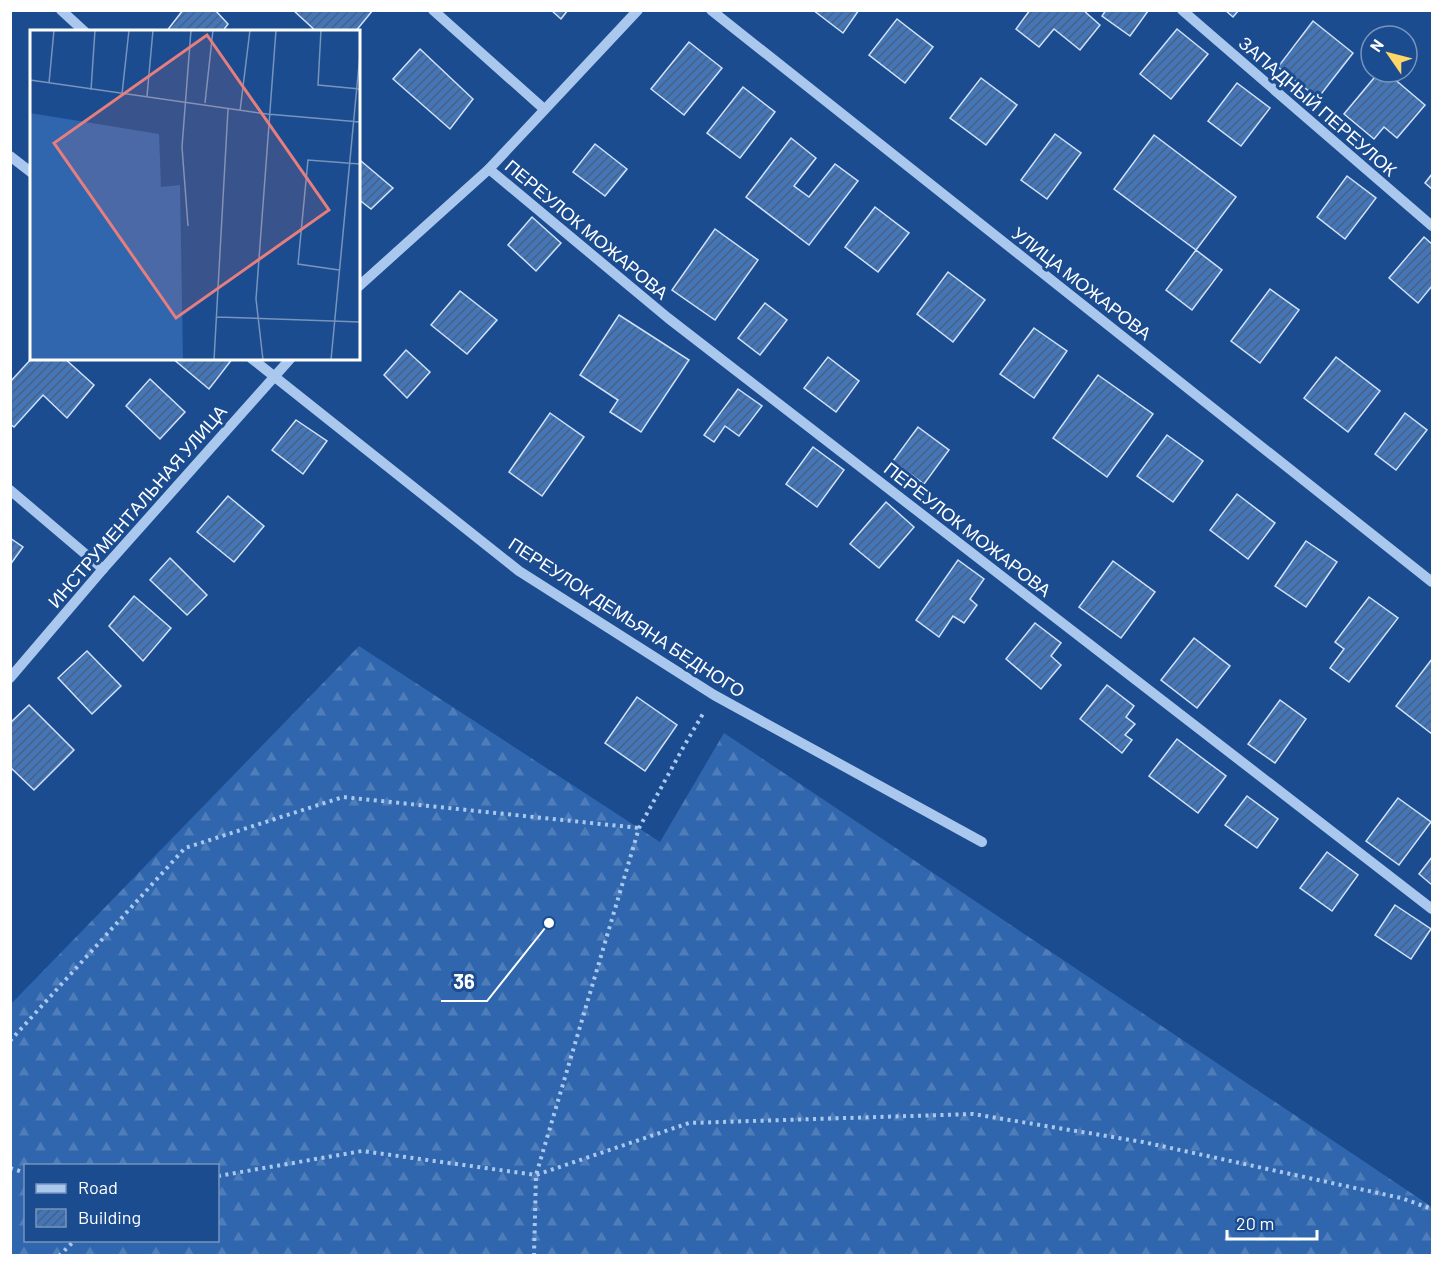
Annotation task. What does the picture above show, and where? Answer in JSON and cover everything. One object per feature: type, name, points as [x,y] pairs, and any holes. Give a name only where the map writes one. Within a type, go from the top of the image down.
[{"type":"street","points":[[61,10],[83,30]]},
{"type":"street","points":[[433,10],[544,110]]},
{"type":"street","points":[[363,274],[489,169],[638,10]]},
{"type":"street","name":"УЛИЦА МОЖАРОВА","points":[[711,10],[1432,582]]},
{"type":"street","name":"ЗАПАДНЫЙ ПЕРЕУЛОК","points":[[1182,10],[1432,226]]},
{"type":"street","points":[[10,156],[30,171]]},
{"type":"street","name":"ПЕРЕУЛОК МОЖАРОВА","points":[[489,169],[668,318],[1432,909]]},
{"type":"street","name":"ПЕРЕУЛОК ДЕМЬЯНА БЕДНОГО","points":[[253,360],[519,572],[714,696],[982,842]]},
{"type":"street","name":"ИНСТРУМЕНТАЛЬНАЯ УЛИЦА","points":[[10,678],[103,569],[289,360]]},
{"type":"street","points":[[10,490],[103,569]]},
{"type":"path","points":[[534,1256],[536,1175],[639,828],[714,696]]},
{"type":"path","points":[[10,1041],[185,848],[343,797],[639,828]]},
{"type":"path","points":[[219,1176],[362,1151],[536,1175],[689,1123],[973,1114],[1143,1142],[1401,1198],[1432,1209]]},
{"type":"path","points":[[59,1256],[73,1242]]},
{"type":"green space","points":[[359,646],[660,842],[724,733],[1432,1207],[1432,1255],[11,1255],[11,1004]]},
{"type":"building","points":[[183,10],[215,10],[228,24],[224,30],[168,30]]},
{"type":"building","points":[[293,10],[373,10],[357,30],[315,30]]},
{"type":"building","points":[[551,10],[568,10],[561,19]]},
{"type":"building","points":[[813,10],[859,10],[843,33]]},
{"type":"building","points":[[1030,10],[1083,10],[1100,25],[1080,50],[1054,29],[1039,47],[1016,29]]},
{"type":"building","points":[[1106,10],[1148,11],[1130,36],[1102,16]]},
{"type":"building","points":[[1225,10],[1239,10],[1233,17]]},
{"type":"building","points":[[897,19],[933,47],[905,83],[869,55]]},
{"type":"building","points":[[1313,21],[1353,53],[1318,98],[1278,67]]},
{"type":"building","points":[[1177,29],[1208,54],[1171,99],[1140,74]]},
{"type":"building","points":[[689,42],[722,68],[684,115],[651,89]]},
{"type":"building","points":[[420,49],[473,99],[450,129],[393,79]]},
{"type":"building","points":[[981,78],[1017,105],[986,145],[950,118]]},
{"type":"building","points":[[1237,83],[1270,108],[1241,146],[1208,121]]},
{"type":"building","points":[[1369,84],[1400,84],[1425,105],[1397,138],[1384,127],[1374,139],[1344,114]]},
{"type":"building","points":[[743,87],[775,112],[740,158],[707,133]]},
{"type":"building","points":[[1055,134],[1081,153],[1047,199],[1021,180]]},
{"type":"building","points":[[1154,135],[1236,197],[1196,250],[1114,189]]},
{"type":"building","points":[[791,138],[816,158],[794,186],[809,197],[835,164],[858,181],[809,245],[746,197]]},
{"type":"building","points":[[595,144],[627,169],[605,196],[573,172]]},
{"type":"building","points":[[360,162],[393,188],[371,209],[360,201]]},
{"type":"building","points":[[1432,174],[1432,189],[1425,183]]},
{"type":"building","points":[[1347,176],[1376,198],[1345,239],[1317,217]]},
{"type":"building","points":[[875,207],[909,233],[878,272],[845,247]]},
{"type":"building","points":[[532,217],[561,243],[536,271],[508,245]]},
{"type":"building","points":[[715,229],[758,260],[715,320],[672,290]]},
{"type":"building","points":[[1424,237],[1432,244],[1432,286],[1418,303],[1389,278]]},
{"type":"building","points":[[1196,250],[1222,270],[1192,310],[1166,290]]},
{"type":"building","points":[[948,272],[985,300],[953,342],[917,314]]},
{"type":"building","points":[[1270,289],[1299,310],[1260,363],[1231,341]]},
{"type":"building","points":[[460,291],[497,320],[467,354],[431,325]]},
{"type":"building","points":[[765,303],[787,320],[760,355],[738,338]]},
{"type":"building","points":[[619,315],[689,360],[641,432],[610,412],[618,400],[580,375]]},
{"type":"building","points":[[1034,328],[1067,351],[1034,398],[1000,374]]},
{"type":"building","points":[[406,350],[430,372],[407,398],[384,375]]},
{"type":"building","points":[[828,357],[859,381],[836,412],[804,388]]},
{"type":"building","points":[[1336,357],[1380,391],[1348,432],[1304,398]]},
{"type":"building","points":[[30,360],[66,360],[94,385],[67,418],[43,395],[14,427],[10,424],[10,382]]},
{"type":"building","points":[[174,360],[231,360],[209,389]]},
{"type":"building","points":[[1098,375],[1153,414],[1107,477],[1053,438]]},
{"type":"building","points":[[150,379],[185,412],[160,439],[126,406]]},
{"type":"building","points":[[738,389],[762,406],[739,436],[725,426],[714,442],[704,435]]},
{"type":"building","points":[[550,413],[584,437],[542,496],[509,472]]},
{"type":"building","points":[[1405,413],[1427,430],[1396,470],[1375,454]]},
{"type":"building","points":[[296,420],[327,441],[303,474],[272,450]]},
{"type":"building","points":[[918,427],[949,450],[924,484],[893,461]]},
{"type":"building","points":[[1167,435],[1203,461],[1173,502],[1137,476]]},
{"type":"building","points":[[813,447],[844,470],[817,507],[786,484]]},
{"type":"building","points":[[1237,494],[1275,523],[1248,559],[1210,530]]},
{"type":"building","points":[[228,496],[264,526],[234,562],[197,532]]},
{"type":"building","points":[[886,502],[914,527],[879,568],[850,544]]},
{"type":"building","points":[[10,538],[23,547],[10,565]]},
{"type":"building","points":[[1306,541],[1337,562],[1306,607],[1275,586]]},
{"type":"building","points":[[170,558],[207,595],[187,615],[150,580]]},
{"type":"building","points":[[958,560],[984,579],[970,599],[977,605],[964,623],[953,616],[939,637],[916,620]]},
{"type":"building","points":[[1113,561],[1155,592],[1121,638],[1079,607]]},
{"type":"building","points":[[134,596],[171,628],[143,661],[109,626]]},
{"type":"building","points":[[1369,597],[1398,618],[1349,682],[1330,668],[1344,649],[1335,642]]},
{"type":"building","points":[[1035,623],[1061,643],[1051,656],[1061,665],[1041,689],[1006,659]]},
{"type":"building","points":[[1194,638],[1230,666],[1197,708],[1161,680]]},
{"type":"building","points":[[87,651],[121,686],[92,714],[58,678]]},
{"type":"building","points":[[1432,659],[1432,734],[1396,706]]},
{"type":"building","points":[[1107,685],[1134,706],[1126,717],[1135,724],[1125,735],[1132,740],[1122,753],[1080,719]]},
{"type":"building","points":[[637,697],[677,725],[645,771],[605,743]]},
{"type":"building","points":[[1280,700],[1306,719],[1275,763],[1248,744]]},
{"type":"building","points":[[29,705],[74,750],[34,790],[10,767],[10,723]]},
{"type":"building","points":[[1177,739],[1226,776],[1198,813],[1149,776]]},
{"type":"building","points":[[1247,796],[1278,819],[1257,848],[1225,825]]},
{"type":"building","points":[[1398,798],[1431,822],[1399,865],[1366,841]]},
{"type":"building","points":[[1327,852],[1358,875],[1332,911],[1300,888]]},
{"type":"building","points":[[1432,857],[1432,885],[1419,874]]},
{"type":"building","points":[[1395,905],[1431,929],[1411,959],[1375,935]]},
{"type":"place","name":"36","points":[[549,923]]}]
